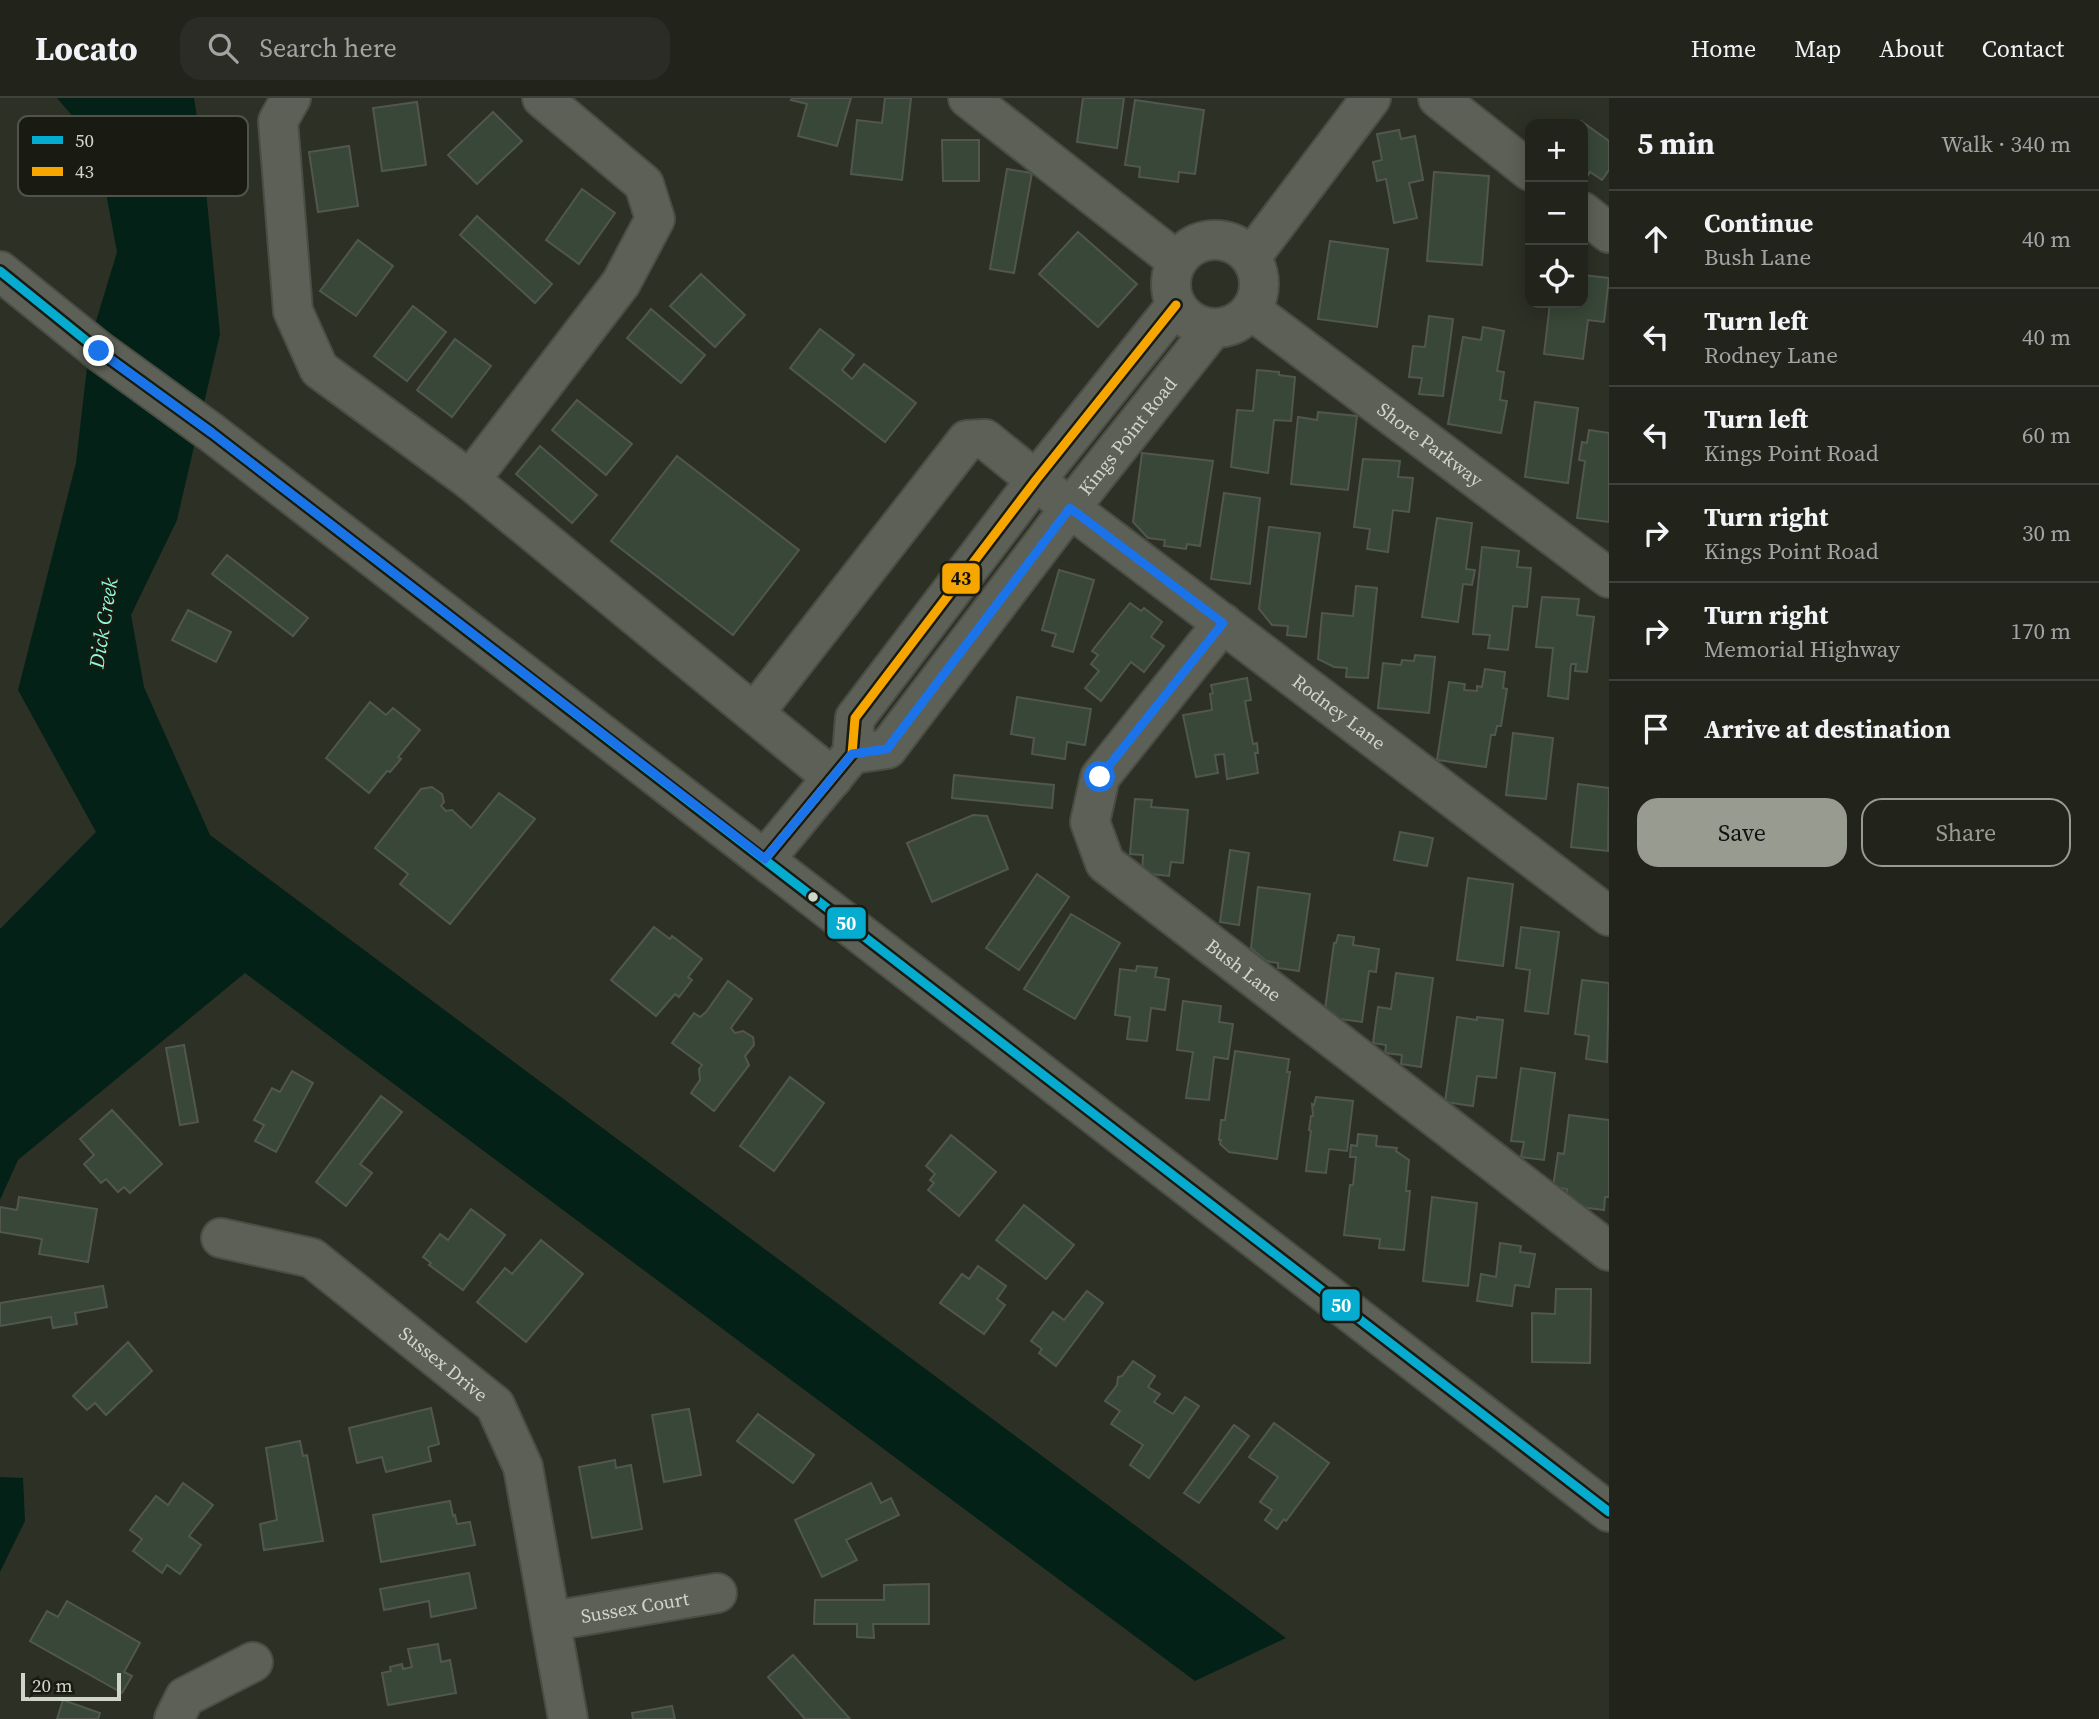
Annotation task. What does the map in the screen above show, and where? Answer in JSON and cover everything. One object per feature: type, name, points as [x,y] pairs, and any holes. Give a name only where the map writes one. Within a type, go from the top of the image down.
[{"type":"street","points":[[291,98],[278,121],[293,311],[319,369],[470,481],[755,712],[842,766]]},
{"type":"street","points":[[470,481],[621,283],[655,219],[644,184],[542,98]]},
{"type":"street","points":[[968,98],[1177,261]]},
{"type":"street","points":[[1251,257],[1371,98]]},
{"type":"street","points":[[1438,98],[1525,167]]},
{"type":"street","points":[[1588,216],[1609,232]]},
{"type":"street","points":[[1213,239],[1234,244],[1251,257],[1258,269],[1258,297],[1241,320],[1228,326],[1213,328],[1191,321],[1175,305],[1170,290],[1171,275],[1177,261],[1187,249],[1199,242],[1213,239]]},
{"type":"street","points":[[0,271],[99,351],[212,433],[1609,1512]]},
{"type":"street","points":[[765,859],[842,766],[855,718],[1036,480],[1175,305]]},
{"type":"street","name":"Shore Parkway","points":[[1251,310],[1609,578]]},
{"type":"street","name":"Kings Point Road","points":[[842,766],[887,749],[1070,508],[1213,328]]},
{"type":"street","name":"Rodney Lane","points":[[755,712],[967,440],[985,439],[1070,508],[1609,916]]},
{"type":"street","name":"Bush Lane","points":[[1223,623],[1100,777],[1090,822],[1105,863],[1609,1251]]},
{"type":"street","name":"Sussex Drive","points":[[221,1238],[312,1258],[495,1405],[523,1467],[568,1719]]},
{"type":"street","name":"Sussex Court","points":[[552,1621],[718,1593]]},
{"type":"street","points":[[174,1719],[185,1697],[253,1662]]},
{"type":"water","points":[[57,98],[194,98],[197,116],[72,116]]},
{"type":"water","name":"Dick Creek","points":[[107,196],[206,196],[220,334],[177,520],[131,615],[144,687],[210,835],[1286,1638],[1195,1681],[245,973],[18,1160],[0,1200],[0,929],[96,832],[18,690],[76,463],[90,341],[117,252]]},
{"type":"water","points":[[0,1477],[23,1478],[25,1521],[0,1572]]},
{"type":"building","points":[[851,98],[837,146],[798,136],[807,104],[791,100]]},
{"type":"building","points":[[885,98],[911,98],[902,180],[851,174],[857,120],[882,123]]},
{"type":"building","points":[[1083,98],[1124,98],[1117,148],[1077,142]]},
{"type":"building","points":[[1135,100],[1204,110],[1195,174],[1179,172],[1178,182],[1139,177],[1140,167],[1125,165]]},
{"type":"building","points":[[417,102],[426,165],[382,171],[373,108]]},
{"type":"building","points":[[493,112],[522,141],[477,184],[448,155]]},
{"type":"building","points":[[1588,126],[1609,141],[1609,170],[1602,180],[1590,172],[1588,175]]},
{"type":"building","points":[[1399,130],[1401,139],[1415,136],[1423,180],[1409,183],[1417,218],[1394,223],[1386,179],[1377,181],[1373,162],[1382,160],[1377,134]]},
{"type":"building","points":[[942,140],[979,140],[979,181],[943,181]]},
{"type":"building","points":[[349,146],[358,206],[318,212],[309,152]]},
{"type":"building","points":[[1007,169],[1032,173],[1014,273],[990,269]]},
{"type":"building","points":[[1434,172],[1489,176],[1482,265],[1427,261]]},
{"type":"building","points":[[582,189],[615,213],[579,264],[546,240]]},
{"type":"building","points":[[477,216],[552,284],[535,303],[460,235]]},
{"type":"building","points":[[1078,232],[1137,284],[1098,327],[1039,274]]},
{"type":"building","points":[[358,240],[393,266],[356,316],[320,291]]},
{"type":"building","points":[[1330,241],[1388,249],[1377,327],[1318,319]]},
{"type":"building","points":[[701,274],[745,315],[715,347],[670,306]]},
{"type":"building","points":[[1588,276],[1609,278],[1604,322],[1588,320],[1583,359],[1544,354],[1549,308],[1588,308]]},
{"type":"building","points":[[413,306],[446,332],[407,381],[374,356]]},
{"type":"building","points":[[651,309],[705,355],[681,383],[627,338]]},
{"type":"building","points":[[1429,316],[1453,319],[1443,396],[1419,394],[1422,378],[1409,377],[1413,346],[1425,347]]},
{"type":"building","points":[[1483,327],[1504,331],[1497,371],[1504,372],[1500,400],[1507,401],[1501,433],[1448,424],[1463,337],[1481,340]]},
{"type":"building","points":[[820,329],[854,355],[842,370],[852,379],[864,364],[916,403],[885,442],[790,368]]},
{"type":"building","points":[[455,339],[491,366],[452,417],[417,390]]},
{"type":"building","points":[[1257,370],[1295,377],[1291,421],[1274,420],[1268,473],[1231,467],[1237,410],[1253,411]]},
{"type":"building","points":[[577,400],[632,444],[606,475],[552,430]]},
{"type":"building","points":[[1535,402],[1578,408],[1568,483],[1525,477]]},
{"type":"building","points":[[1318,412],[1357,416],[1348,490],[1291,484],[1298,417],[1317,420]]},
{"type":"building","points":[[1589,430],[1609,433],[1609,522],[1577,518],[1585,461],[1579,460],[1582,442],[1587,443]]},
{"type":"building","points":[[540,446],[597,495],[572,523],[516,474]]},
{"type":"building","points":[[1142,453],[1213,461],[1200,546],[1187,544],[1186,549],[1164,546],[1165,540],[1148,538],[1133,522]]},
{"type":"building","points":[[677,456],[799,550],[733,635],[611,541]]},
{"type":"building","points":[[1363,459],[1400,461],[1398,477],[1413,478],[1409,512],[1393,510],[1388,552],[1367,549],[1370,529],[1354,527]]},
{"type":"building","points":[[1224,493],[1260,498],[1250,584],[1211,579]]},
{"type":"building","points":[[1437,518],[1472,523],[1466,569],[1475,570],[1472,585],[1463,584],[1458,622],[1422,617]]},
{"type":"building","points":[[1269,527],[1320,533],[1306,637],[1287,635],[1288,626],[1272,625],[1259,609]]},
{"type":"building","points":[[1482,547],[1519,551],[1517,567],[1531,568],[1527,607],[1513,606],[1508,650],[1488,648],[1490,635],[1473,634]]},
{"type":"building","points":[[227,555],[308,618],[293,636],[212,574]]},
{"type":"building","points":[[1059,570],[1094,580],[1073,652],[1052,646],[1056,634],[1042,630]]},
{"type":"building","points":[[1356,586],[1377,588],[1368,678],[1346,677],[1347,668],[1334,667],[1318,659],[1322,613],[1353,616]]},
{"type":"building","points":[[1542,597],[1579,599],[1577,615],[1594,617],[1587,672],[1575,671],[1576,664],[1571,664],[1568,699],[1548,696],[1553,648],[1536,647]]},
{"type":"building","points":[[1130,603],[1141,611],[1144,608],[1162,622],[1151,637],[1164,646],[1144,672],[1131,662],[1101,701],[1085,688],[1099,671],[1091,664],[1098,655],[1092,651]]},
{"type":"building","points":[[188,610],[231,632],[216,662],[172,640]]},
{"type":"building","points":[[1415,655],[1435,657],[1429,713],[1378,708],[1383,663],[1401,665],[1402,660],[1414,661]]},
{"type":"building","points":[[1485,669],[1505,672],[1503,688],[1507,689],[1501,726],[1497,726],[1495,735],[1491,735],[1486,767],[1437,760],[1449,682],[1465,684],[1464,690],[1477,691],[1477,686],[1482,687]]},
{"type":"building","points":[[1247,678],[1251,700],[1245,701],[1253,744],[1257,743],[1258,753],[1255,753],[1258,773],[1227,779],[1224,754],[1215,755],[1218,773],[1196,777],[1183,715],[1212,710],[1211,685]]},
{"type":"building","points":[[1017,697],[1091,709],[1085,745],[1067,742],[1065,759],[1032,754],[1034,738],[1011,734]]},
{"type":"building","points":[[370,702],[386,715],[393,708],[420,730],[398,757],[401,759],[369,793],[326,758]]},
{"type":"building","points":[[1513,733],[1553,738],[1546,799],[1506,795]]},
{"type":"building","points":[[954,775],[1054,785],[1052,808],[952,798]]},
{"type":"building","points":[[1578,784],[1609,788],[1608,851],[1571,847]]},
{"type":"building","points":[[432,787],[442,794],[444,802],[441,806],[446,811],[452,810],[471,828],[499,793],[535,819],[450,924],[400,884],[408,874],[375,848],[421,789]]},
{"type":"building","points":[[1135,799],[1152,800],[1151,807],[1188,810],[1183,863],[1171,862],[1169,876],[1142,873],[1143,855],[1130,854]]},
{"type":"building","points":[[973,815],[987,816],[1008,869],[932,902],[907,843]]},
{"type":"building","points":[[1400,832],[1433,838],[1427,866],[1394,860]]},
{"type":"building","points":[[1230,850],[1249,853],[1239,925],[1220,922]]},
{"type":"building","points":[[1037,874],[1069,897],[1019,970],[986,948]]},
{"type":"building","points":[[1468,878],[1513,884],[1503,966],[1457,960]]},
{"type":"building","points":[[1258,887],[1310,894],[1299,971],[1278,968],[1278,963],[1266,961],[1251,948]]},
{"type":"building","points":[[1071,914],[1120,943],[1075,1019],[1024,989]]},
{"type":"building","points":[[654,927],[670,939],[672,936],[702,959],[688,977],[692,980],[679,997],[675,994],[656,1016],[611,980]]},
{"type":"building","points":[[1521,927],[1559,932],[1548,1014],[1525,1011],[1530,970],[1516,968]]},
{"type":"building","points":[[1338,935],[1354,937],[1353,945],[1379,949],[1376,972],[1369,971],[1362,1022],[1324,1017],[1334,943]]},
{"type":"building","points":[[1137,966],[1157,968],[1155,977],[1169,979],[1165,1010],[1151,1008],[1147,1041],[1127,1039],[1130,1017],[1115,1015],[1120,969],[1136,971]]},
{"type":"building","points":[[1396,973],[1433,978],[1421,1067],[1401,1064],[1402,1055],[1385,1053],[1386,1045],[1373,1043],[1378,1007],[1391,1009]]},
{"type":"building","points":[[1582,980],[1609,983],[1607,1062],[1586,1059],[1589,1036],[1575,1034]]},
{"type":"building","points":[[728,981],[752,999],[731,1028],[735,1033],[743,1031],[753,1037],[754,1045],[745,1056],[749,1065],[714,1111],[691,1093],[700,1080],[699,1069],[702,1065],[672,1043],[694,1013],[700,1017],[706,1012]]},
{"type":"building","points":[[1183,1001],[1221,1006],[1219,1022],[1233,1024],[1228,1059],[1214,1057],[1209,1100],[1186,1098],[1193,1052],[1177,1050]]},
{"type":"building","points":[[1457,1017],[1503,1020],[1496,1078],[1477,1076],[1473,1106],[1445,1102]]},
{"type":"building","points":[[184,1045],[198,1122],[180,1125],[166,1048]]},
{"type":"building","points":[[1235,1051],[1289,1059],[1287,1072],[1290,1072],[1277,1159],[1229,1152],[1220,1144],[1221,1120],[1225,1120]]},
{"type":"building","points":[[1521,1068],[1555,1073],[1544,1160],[1521,1157],[1524,1142],[1511,1141]]},
{"type":"building","points":[[292,1071],[313,1083],[276,1152],[255,1141],[264,1125],[254,1120],[272,1088],[280,1092]]},
{"type":"building","points":[[790,1077],[824,1103],[774,1171],[740,1146]]},
{"type":"building","points":[[381,1096],[402,1112],[360,1164],[372,1173],[346,1206],[316,1182]]},
{"type":"building","points":[[1316,1097],[1353,1101],[1347,1151],[1329,1149],[1326,1173],[1306,1171],[1312,1104],[1314,1105]]},
{"type":"building","points":[[112,1110],[162,1164],[130,1193],[124,1187],[118,1192],[106,1179],[101,1183],[84,1164],[94,1155],[80,1139]]},
{"type":"building","points":[[1569,1115],[1609,1120],[1609,1197],[1605,1197],[1604,1210],[1565,1205],[1567,1189],[1553,1187],[1558,1153],[1564,1154]]},
{"type":"building","points":[[1358,1134],[1377,1136],[1376,1146],[1397,1148],[1396,1151],[1409,1160],[1406,1191],[1410,1191],[1404,1250],[1379,1248],[1380,1239],[1344,1235],[1356,1157],[1350,1157],[1351,1145],[1357,1146]]},
{"type":"building","points":[[951,1135],[996,1172],[959,1216],[928,1190],[934,1183],[930,1180],[935,1174],[926,1166]]},
{"type":"building","points":[[19,1197],[97,1209],[88,1262],[39,1254],[42,1239],[0,1232],[0,1207],[17,1210]]},
{"type":"building","points":[[1432,1197],[1477,1203],[1468,1286],[1423,1281]]},
{"type":"building","points":[[1024,1205],[1074,1245],[1046,1279],[996,1240]]},
{"type":"building","points":[[471,1209],[505,1235],[463,1290],[429,1265],[431,1263],[423,1257],[440,1234],[448,1240]]},
{"type":"building","points":[[541,1240],[583,1274],[526,1342],[477,1302],[505,1268],[512,1274]]},
{"type":"building","points":[[1500,1243],[1521,1246],[1520,1252],[1535,1254],[1529,1287],[1515,1285],[1512,1306],[1477,1301],[1481,1274],[1496,1277]]},
{"type":"building","points":[[978,1266],[1006,1286],[997,1299],[1005,1305],[984,1334],[940,1303],[962,1274],[969,1279]]},
{"type":"building","points":[[103,1286],[107,1307],[75,1313],[77,1324],[53,1328],[51,1317],[0,1326],[0,1303]]},
{"type":"building","points":[[1556,1289],[1591,1289],[1590,1363],[1532,1362],[1532,1313],[1555,1314]]},
{"type":"building","points":[[1087,1291],[1103,1303],[1056,1366],[1039,1353],[1042,1349],[1031,1341],[1053,1312],[1064,1320]]},
{"type":"building","points":[[128,1342],[152,1371],[106,1415],[95,1403],[87,1410],[73,1396]]},
{"type":"building","points":[[1133,1361],[1155,1376],[1148,1387],[1160,1394],[1154,1402],[1173,1414],[1185,1397],[1199,1406],[1149,1478],[1130,1465],[1143,1445],[1111,1424],[1120,1411],[1105,1401],[1117,1385],[1118,1377],[1122,1376]]},
{"type":"building","points":[[431,1408],[439,1444],[428,1447],[431,1461],[386,1472],[382,1457],[357,1463],[349,1428]]},
{"type":"building","points":[[689,1409],[701,1475],[664,1482],[652,1415]]},
{"type":"building","points":[[758,1414],[814,1455],[793,1483],[737,1441]]},
{"type":"building","points":[[1274,1423],[1329,1463],[1286,1521],[1284,1519],[1277,1529],[1265,1520],[1272,1510],[1260,1502],[1278,1477],[1249,1457]]},
{"type":"building","points":[[1234,1425],[1249,1436],[1199,1503],[1184,1493]]},
{"type":"building","points":[[300,1441],[303,1456],[307,1455],[323,1541],[264,1550],[260,1524],[277,1520],[266,1448]]},
{"type":"building","points":[[615,1460],[616,1468],[631,1465],[642,1529],[592,1538],[579,1467]]},
{"type":"building","points":[[183,1483],[213,1505],[189,1536],[201,1545],[180,1574],[167,1565],[162,1573],[133,1551],[142,1539],[130,1530],[156,1496],[168,1505]]},
{"type":"building","points":[[871,1483],[881,1503],[891,1498],[899,1515],[846,1540],[857,1560],[822,1577],[795,1520]]},
{"type":"building","points":[[450,1501],[457,1524],[470,1522],[475,1545],[381,1562],[373,1515]]},
{"type":"building","points":[[469,1573],[476,1608],[431,1617],[429,1601],[384,1610],[380,1589]]},
{"type":"building","points":[[929,1584],[929,1624],[873,1624],[874,1638],[857,1637],[857,1624],[814,1624],[815,1600],[884,1600],[884,1585]]},
{"type":"building","points":[[67,1601],[140,1643],[124,1672],[132,1676],[122,1693],[30,1641],[47,1611],[58,1617]]},
{"type":"building","points":[[438,1644],[441,1662],[450,1660],[456,1693],[388,1705],[382,1673],[391,1671],[390,1667],[402,1664],[403,1669],[412,1667],[408,1649]]},
{"type":"building","points":[[793,1655],[850,1719],[805,1719],[768,1677]]},
{"type":"building","points":[[63,1700],[100,1713],[98,1719],[57,1719]]},
{"type":"building","points":[[672,1706],[675,1719],[633,1719],[632,1713]]},
{"type":"transit line","name":"50","points":[[0,271],[99,351],[212,433],[1609,1512]]},
{"type":"transit line","name":"43","points":[[765,859],[852,754],[855,718],[1036,480],[1176,305]]},
{"type":"route","points":[[99,351],[212,433],[765,859],[852,754],[887,749],[1070,508],[1223,623],[1100,777]]}]
